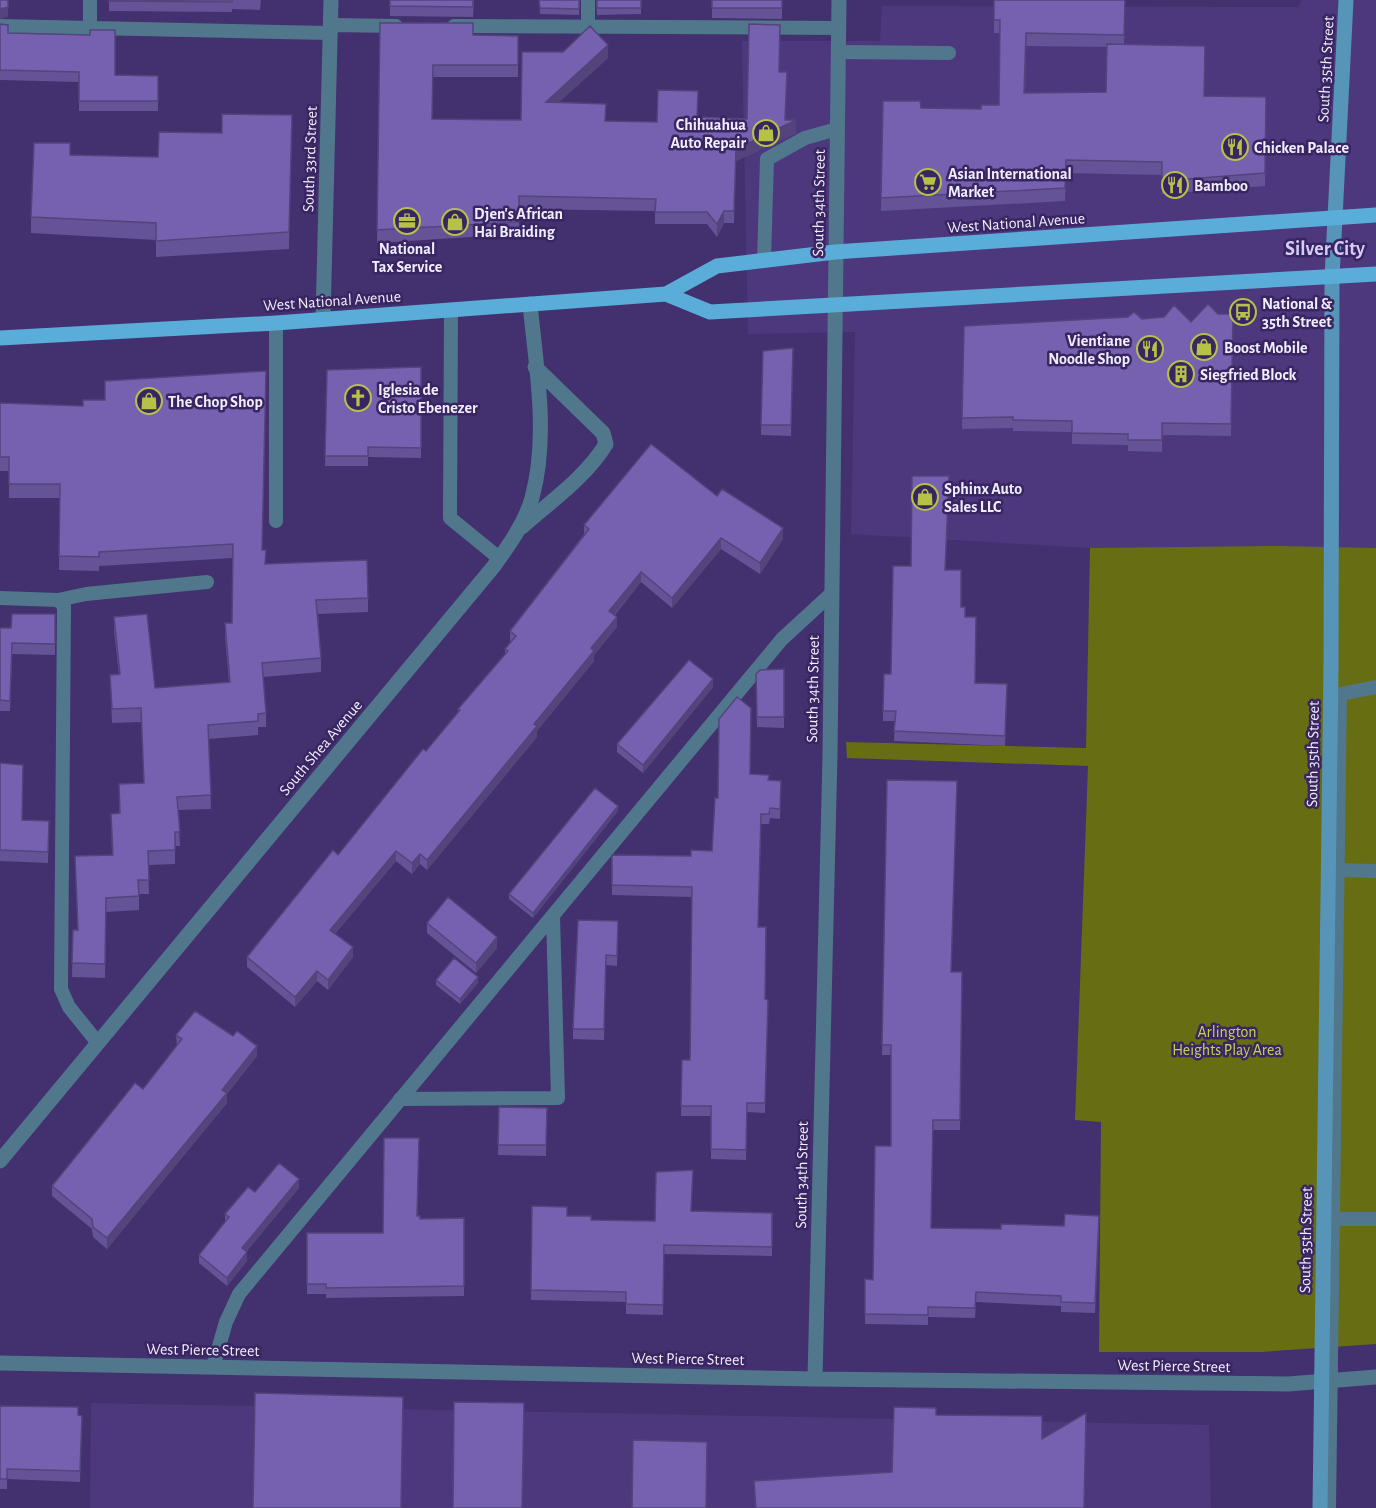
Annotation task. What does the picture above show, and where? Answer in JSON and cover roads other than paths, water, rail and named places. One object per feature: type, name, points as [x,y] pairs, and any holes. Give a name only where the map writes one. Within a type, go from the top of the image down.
[{"type":"main road","name":"South 35th Street","points":[[1320,1508],[1331,668],[1332,278],[1346,0]]},
{"type":"main road","name":"West National Avenue","points":[[0,338],[276,323],[666,294],[717,266],[835,252],[1376,215]]},
{"type":"main road","name":"West National Avenue","points":[[666,294],[711,312],[1376,274]]},
{"type":"street","name":"South 33rd Street","points":[[323,319],[331,0]]},
{"type":"street","name":"South 34th Street","points":[[815,1379],[831,594],[839,0]]},
{"type":"street","name":"South Shea Avenue","points":[[0,1161],[499,558],[518,531],[532,500],[539,464],[541,424],[530,304]]},
{"type":"street","points":[[518,531],[575,481],[597,459],[606,444],[603,433],[535,367]]},
{"type":"street","name":"West Pierce Street","points":[[0,1363],[815,1379],[1288,1384],[1376,1377]]},
{"type":"lane","points":[[90,0],[90,28]]},
{"type":"lane","points":[[588,0],[588,27]]},
{"type":"lane","points":[[0,26],[331,29],[416,26]]},
{"type":"lane","points":[[438,26],[839,28]]},
{"type":"lane","points":[[839,52],[950,53]]},
{"type":"lane","points":[[764,261],[767,159],[805,138],[837,129]]},
{"type":"lane","points":[[451,310],[450,518],[499,558]]},
{"type":"lane","points":[[276,323],[276,521]]},
{"type":"lane","points":[[0,598],[58,600],[86,594],[207,582]]},
{"type":"lane","points":[[213,1367],[226,1322],[240,1294],[782,639],[831,594]]},
{"type":"lane","points":[[58,600],[64,606],[61,989],[69,1007],[98,1043]]},
{"type":"lane","points":[[1329,1508],[1341,694],[1376,687]]},
{"type":"lane","points":[[1338,870],[1376,871]]},
{"type":"lane","points":[[400,1099],[558,1098],[553,916]]},
{"type":"lane","points":[[1332,1219],[1376,1220]]},
{"type":"place","name":"Chihuahua Auto Repair","points":[[766,133]]},
{"type":"place","name":"Chicken Palace","points":[[1235,147]]},
{"type":"place","name":"Asian International Market","points":[[928,182]]},
{"type":"place","name":"Bamboo","points":[[1175,185]]},
{"type":"place","name":"National Tax Service","points":[[407,221]]},
{"type":"place","name":"Djen's African Hai Braiding","points":[[455,222]]},
{"type":"place","name":"National & 35th Street","points":[[1243,312]]},
{"type":"place","name":"Boost Mobile","points":[[1204,347]]},
{"type":"place","name":"Vientiane Noodle Shop","points":[[1150,349]]},
{"type":"place","name":"Siegfried Block","points":[[1181,374]]},
{"type":"place","name":"Iglesia de Cristo Ebenezer","points":[[358,398]]},
{"type":"place","name":"The Chop Shop","points":[[149,401]]},
{"type":"place","name":"Sphinx Auto Sales LLC","points":[[925,497]]},
{"type":"district","name":"Silver City","points":[[1325,248]]},
{"type":"park label","name":"Arlington Heights Play Area","points":[[1227,1040]]}]
